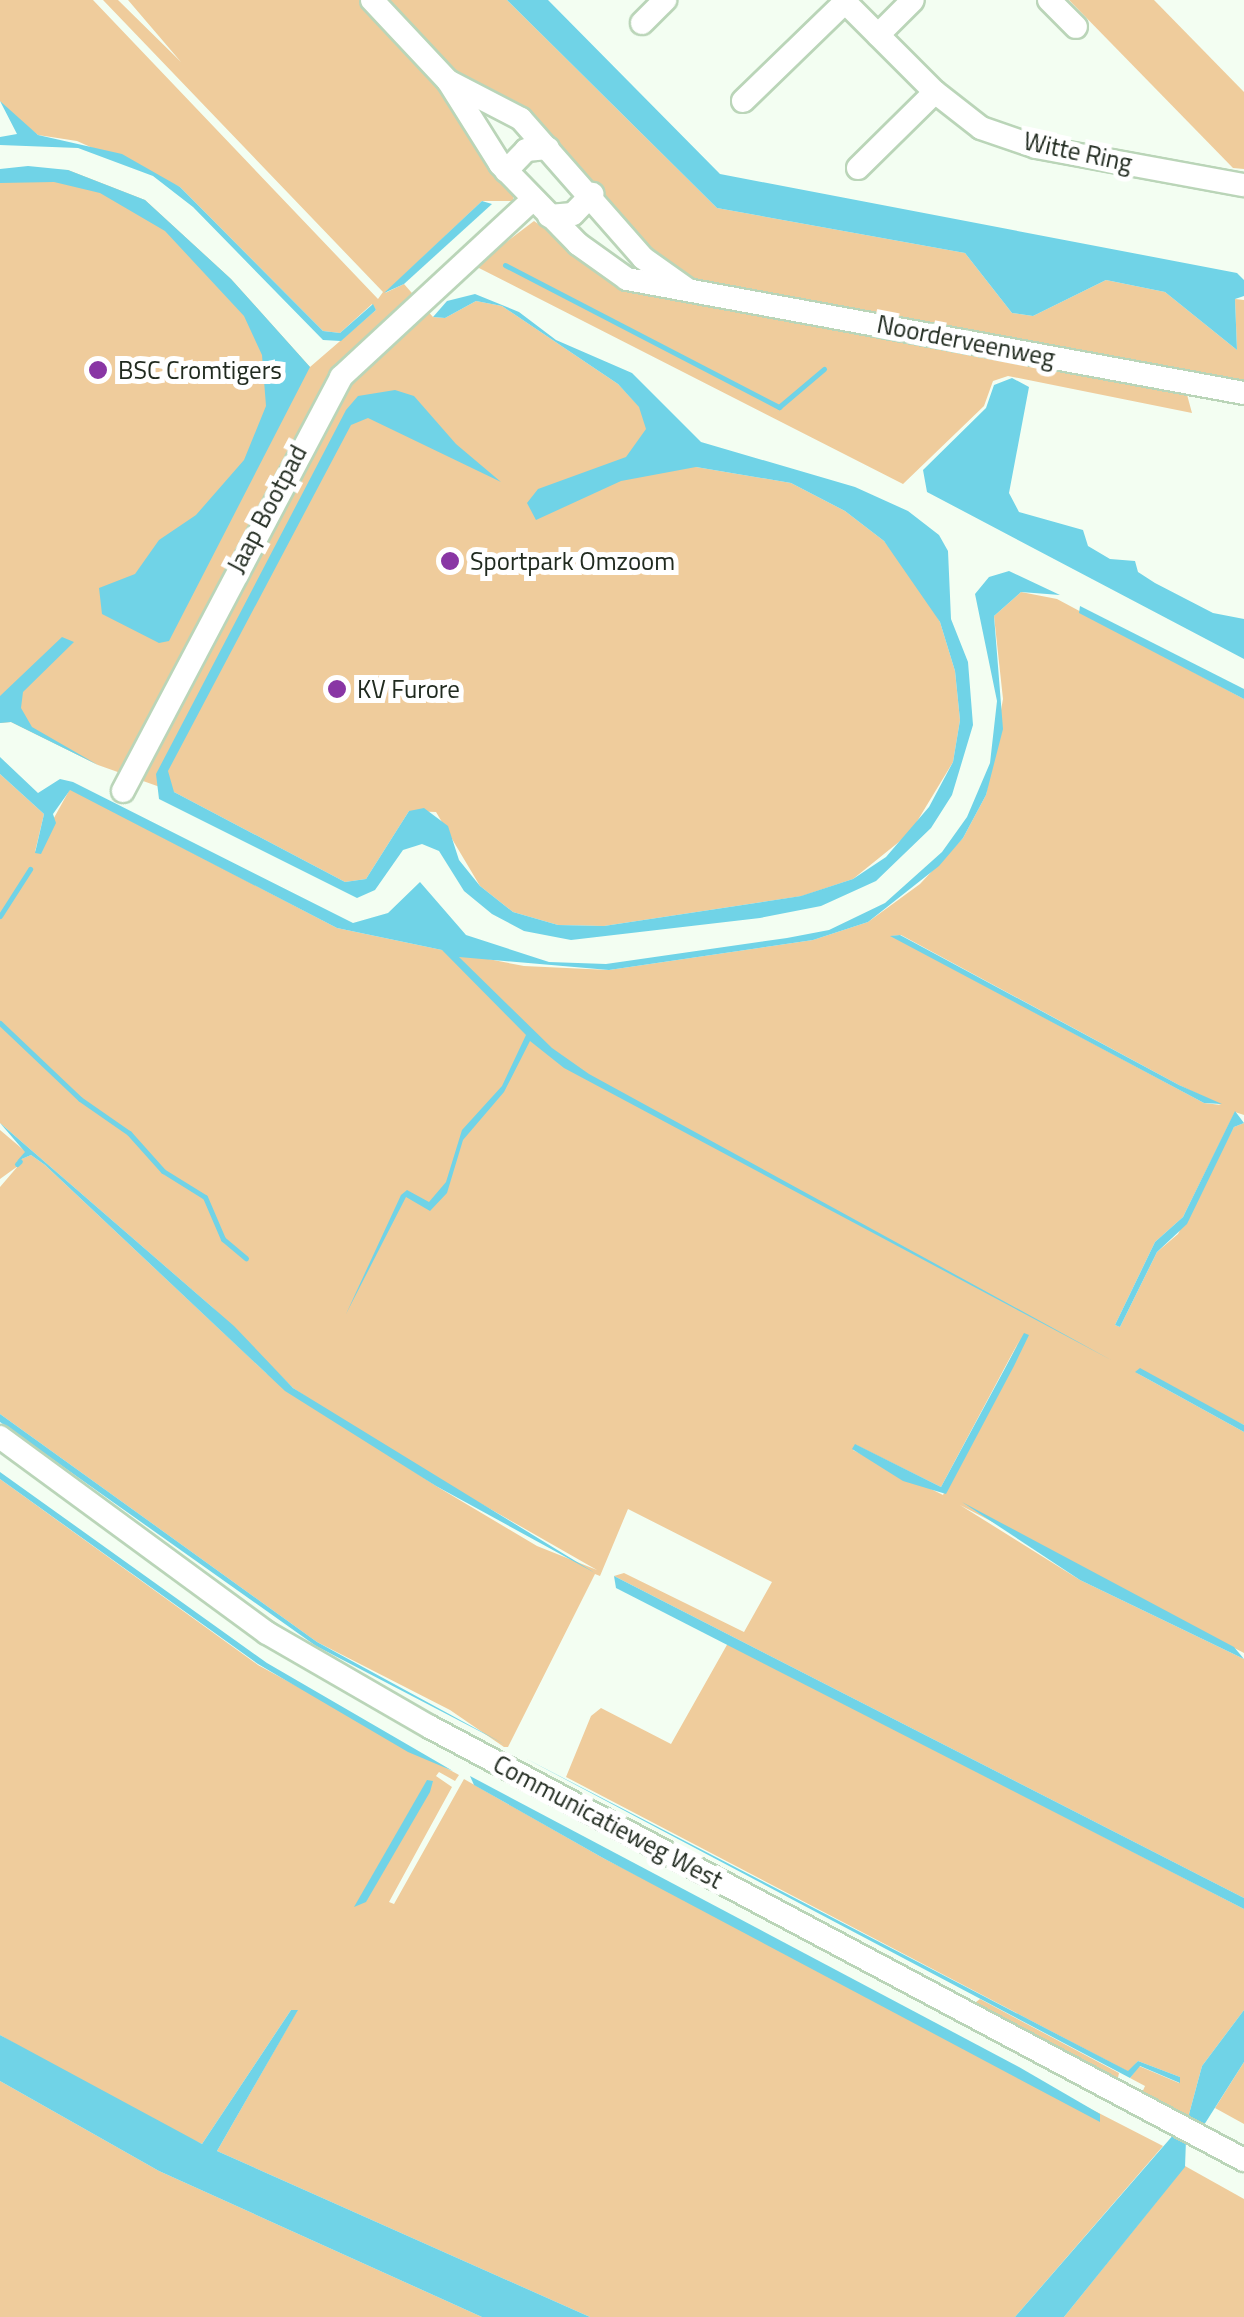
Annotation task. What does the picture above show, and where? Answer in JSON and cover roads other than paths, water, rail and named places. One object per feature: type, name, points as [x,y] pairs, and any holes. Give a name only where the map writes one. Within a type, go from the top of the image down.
[{"type":"street","name":"Noorderveenweg","points":[[372,0],[448,82],[506,171],[550,216],[627,279],[1244,393]]},
{"type":"street","points":[[642,23],[665,0]]},
{"type":"street","points":[[878,34],[913,0]]},
{"type":"street","points":[[1049,0],[1076,27]]},
{"type":"street","points":[[743,101],[844,1]]},
{"type":"street","name":"Witte Ring","points":[[844,1],[935,92],[981,128],[1036,147],[1244,185]]},
{"type":"street","name":"Noorderveenweg","points":[[448,82],[514,114],[592,194],[643,258],[687,289]]},
{"type":"street","points":[[858,168],[935,92]]},
{"type":"street","points":[[506,171],[526,150],[548,148]]},
{"type":"street","points":[[550,216],[572,214],[592,194]]},
{"type":"street","name":"Jaap Bootpad","points":[[122,791],[322,406],[341,377],[533,199]]},
{"type":"street","name":"Communicatieweg West","points":[[0,1436],[266,1633],[445,1735],[1244,2160]]},
{"type":"water","points":[[507,0],[548,0],[720,174],[1237,273],[1244,280],[1244,296],[1235,299],[1237,350],[1165,292],[1106,280],[1033,316],[1012,313],[965,253],[717,208]]},
{"type":"water","points":[[0,101],[38,135],[122,154],[180,187],[323,331],[340,333],[373,304],[376,310],[341,341],[323,340],[193,207],[153,176],[78,148],[0,145],[0,137],[17,134]]},
{"type":"water","points":[[28,166],[68,170],[145,200],[231,279],[310,367],[169,641],[159,643],[102,614],[99,588],[135,574],[159,540],[196,515],[244,460],[266,406],[262,355],[244,316],[165,231],[100,193],[54,182],[0,183],[0,169]]},
{"type":"water","points":[[482,201],[492,204],[404,284],[384,293]]},
{"type":"water","points":[[475,294],[519,312],[556,340],[632,373],[701,442],[855,487],[908,511],[939,535],[948,551],[951,619],[968,662],[973,725],[952,795],[931,828],[876,881],[821,906],[760,918],[571,940],[524,931],[492,914],[464,891],[439,851],[422,844],[403,850],[375,890],[357,898],[159,799],[156,774],[346,410],[358,396],[395,390],[414,396],[456,444],[501,482],[368,418],[351,425],[168,771],[174,792],[345,882],[366,879],[409,811],[424,808],[448,826],[459,860],[480,886],[513,912],[558,925],[604,926],[801,896],[853,879],[886,857],[929,807],[953,762],[960,720],[955,671],[940,622],[884,541],[845,511],[791,483],[696,467],[621,481],[536,520],[527,503],[538,489],[626,457],[646,429],[639,407],[618,384],[502,306],[476,301],[445,318],[433,317],[447,301]]},
{"type":"water","points":[[1012,378],[1029,387],[1009,493],[1019,512],[1083,530],[1088,546],[1110,559],[1135,561],[1138,572],[1155,583],[1213,613],[1244,619],[1244,659],[927,492],[923,470],[986,408],[994,385]]},
{"type":"water","points":[[1009,571],[1060,595],[1021,592],[994,616],[1003,729],[986,795],[963,838],[939,866],[868,922],[813,940],[609,970],[459,957],[552,1048],[589,1074],[1113,1361],[564,1068],[530,1041],[504,1092],[463,1140],[447,1193],[430,1211],[406,1197],[346,1314],[401,1195],[407,1190],[429,1202],[446,1182],[462,1130],[502,1086],[526,1035],[442,950],[337,928],[70,790],[53,814],[56,823],[41,854],[35,853],[44,814],[0,774],[0,757],[38,793],[60,779],[73,782],[353,923],[388,913],[420,882],[466,935],[549,962],[606,964],[829,930],[885,903],[942,852],[967,817],[990,763],[997,701],[975,594],[989,577]]},
{"type":"water","points":[[1080,606],[1244,689],[1244,699],[1079,613]]},
{"type":"water","points":[[62,637],[74,642],[23,692],[21,708],[32,727],[98,765],[11,722],[0,723],[0,696]]},
{"type":"water","points":[[900,935],[1179,1085],[1222,1104],[1204,1103],[890,936]]},
{"type":"water","points":[[1235,1111],[1244,1123],[1234,1127],[1187,1224],[1157,1252],[1120,1327],[1115,1325],[1155,1242],[1183,1217]]},
{"type":"water","points":[[0,1123],[234,1326],[293,1388],[595,1573],[436,1486],[285,1391],[45,1165],[31,1155],[17,1161],[25,1152]]},
{"type":"water","points":[[1024,1333],[1029,1335],[1014,1366],[946,1494],[903,1481],[852,1449],[855,1444],[941,1487]]},
{"type":"water","points":[[1140,1368],[1244,1425],[1244,1432],[1135,1372]]},
{"type":"water","points":[[0,1414],[317,1642],[506,1745],[316,1646],[0,1422]]},
{"type":"water","points":[[0,1472],[267,1663],[453,1771],[408,1752],[258,1664],[0,1479]]},
{"type":"water","points":[[962,1502],[1234,1647],[1244,1659],[1080,1580]]},
{"type":"water","points":[[614,1576],[1244,1898],[1244,1909],[616,1588]]},
{"type":"water","points":[[523,1757],[1128,2071],[1138,2061],[1180,2077],[1180,2083],[1140,2066],[1130,2078]]},
{"type":"water","points":[[470,1776],[1019,2067],[1100,2114],[1100,2122],[603,1858],[474,1785]]},
{"type":"water","points":[[427,1780],[433,1781],[430,1792],[366,1902],[354,1907]]},
{"type":"water","points":[[291,2010],[298,2010],[217,2151],[590,2317],[482,2317],[159,2171],[0,2081],[0,2035],[202,2144]]},
{"type":"water","points":[[1244,2010],[1244,2062],[1204,2125],[1186,2140],[1185,2167],[1064,2317],[1015,2317],[1188,2118],[1202,2066]]},
{"type":"waterway","points":[[505,265],[779,407],[824,369]]},
{"type":"waterway","points":[[0,916],[30,869]]},
{"type":"waterway","points":[[0,1023],[80,1099],[129,1133],[163,1171],[205,1197],[223,1239],[246,1258]]},
{"type":"waterway","points":[[17,1164],[20,1161]]},
{"type":"place","name":"BSC Cromtigers","points":[[98,370]]},
{"type":"place","name":"Sportpark Omzoom","points":[[450,561]]},
{"type":"place","name":"KV Furore","points":[[337,689]]}]
